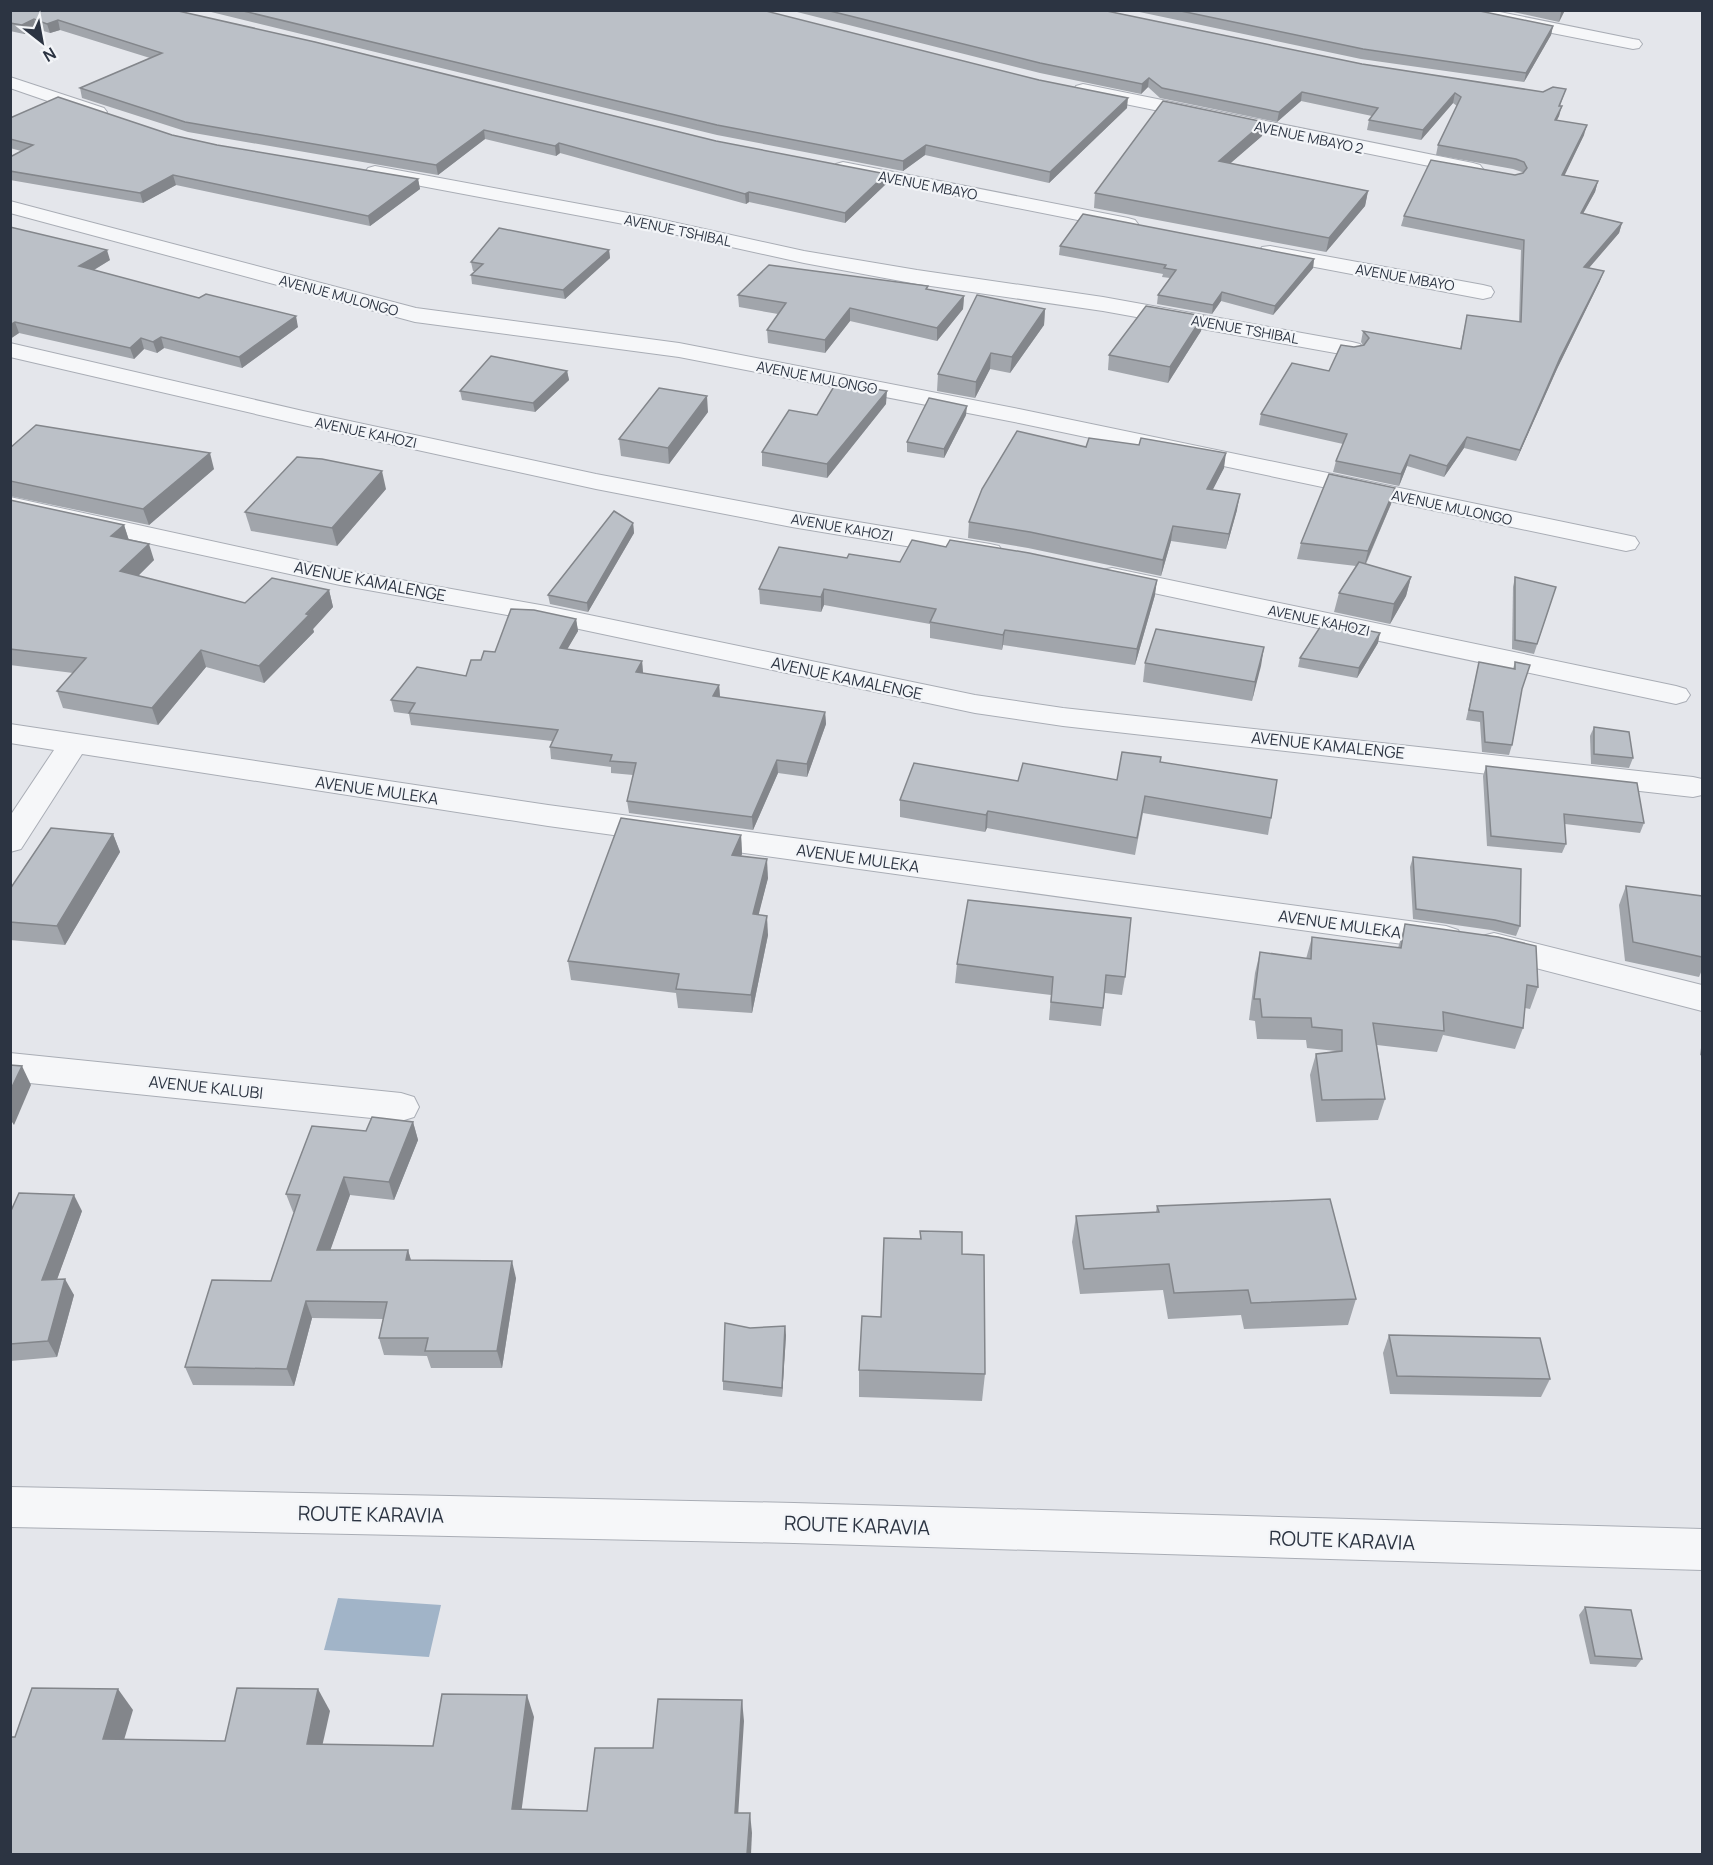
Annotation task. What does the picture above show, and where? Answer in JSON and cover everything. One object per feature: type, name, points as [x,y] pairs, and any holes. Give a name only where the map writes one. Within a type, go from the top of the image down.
[{"type":"street","points":[[1461,10],[1633,44]]},
{"type":"street","points":[[10,82],[115,117]]},
{"type":"street","name":"AVENUE MBAYO 2","points":[[1062,86],[1491,173]]},
{"type":"street","name":"AVENUE MBAYO","points":[[828,165],[1152,229]]},
{"type":"street","name":"AVENUE TSHIBAL","points":[[360,170],[639,221],[804,257],[917,277],[1103,304],[1352,349]]},
{"type":"street","name":"AVENUE MULONGO","points":[[10,207],[414,315],[679,350],[1019,416],[1626,543]]},
{"type":"street","name":"AVENUE MBAYO","points":[[1246,247],[1483,292]]},
{"type":"street","name":"AVENUE KAHOZI","points":[[10,350],[263,410],[592,480],[790,519],[1017,556]]},
{"type":"street","name":"AVENUE KAMALENGE","points":[[10,505],[340,577],[546,614],[975,704],[1063,717],[1693,787]]},
{"type":"street","name":"AVENUE KAHOZI","points":[[1086,570],[1676,695]]},
{"type":"street","name":"AVENUE MULEKA","points":[[10,733],[510,809],[1491,944],[1702,998]]},
{"type":"street","points":[[10,841],[74,743]]},
{"type":"street","name":"AVENUE KALUBI","points":[[10,1067],[400,1107]]},
{"type":"street","name":"ROUTE KARAVIA","points":[[10,1507],[794,1523],[1702,1550]]},
{"type":"water","points":[[338,1598],[441,1605],[429,1657],[324,1650]]},
{"type":"building","points":[[10,10],[174,10],[315,42],[716,141],[886,174],[845,213],[749,192],[745,194],[559,143],[555,146],[484,130],[436,165],[185,122],[80,88],[162,53],[58,20],[47,24],[34,19],[22,25],[10,23]]},
{"type":"building","points":[[239,10],[762,10],[1039,80],[1128,98],[1050,172],[926,145],[903,161],[717,125]]},
{"type":"building","points":[[826,10],[1102,10],[1362,64],[1543,92],[1553,87],[1566,89],[1559,106],[1562,106],[1555,120],[1587,125],[1562,175],[1598,181],[1581,213],[1622,223],[1584,267],[1604,271],[1560,358],[1520,450],[1467,437],[1447,466],[1410,455],[1401,474],[1336,461],[1347,434],[1261,414],[1292,363],[1329,371],[1341,345],[1354,347],[1364,345],[1369,338],[1363,331],[1461,349],[1467,315],[1521,322],[1524,240],[1404,216],[1431,160],[1515,175],[1523,173],[1527,168],[1524,162],[1516,159],[1438,145],[1461,97],[1455,93],[1423,130],[1369,120],[1378,108],[1302,92],[1279,112],[1162,88],[1149,78],[1142,84],[1040,63]]},
{"type":"building","points":[[1176,10],[1475,10],[1553,26],[1526,73],[1363,49]]},
{"type":"building","points":[[58,97],[172,135],[217,145],[418,179],[368,216],[173,175],[140,193],[10,171],[10,157],[33,145],[10,139],[10,118]]},
{"type":"building","points":[[1163,101],[1264,122],[1219,161],[1368,191],[1329,238],[1095,193]]},
{"type":"building","points":[[1083,214],[1314,259],[1275,306],[1222,292],[1213,305],[1158,295],[1176,270],[1164,268],[1166,265],[1060,246]]},
{"type":"building","points":[[10,227],[107,250],[79,266],[199,298],[206,294],[296,316],[239,357],[161,337],[153,342],[141,338],[130,348],[15,322],[10,325]]},
{"type":"building","points":[[499,228],[609,250],[563,290],[471,275],[483,264],[471,262]]},
{"type":"building","points":[[769,265],[928,286],[926,289],[964,296],[937,328],[850,308],[825,340],[767,330],[786,303],[738,295]]},
{"type":"building","points":[[977,295],[1045,309],[1012,357],[991,353],[976,382],[938,374]]},
{"type":"building","points":[[1146,306],[1203,316],[1170,367],[1109,355]]},
{"type":"building","points":[[491,356],[567,371],[533,403],[460,391]]},
{"type":"building","points":[[836,383],[887,391],[827,464],[762,452],[789,410],[817,415]]},
{"type":"building","points":[[659,388],[707,396],[668,448],[619,439]]},
{"type":"building","points":[[929,398],[967,406],[944,449],[907,442]]},
{"type":"building","points":[[36,425],[210,453],[143,509],[10,481],[10,448]]},
{"type":"building","points":[[1017,431],[1086,447],[1089,438],[1139,445],[1141,438],[1226,453],[1207,489],[1240,494],[1229,534],[1173,526],[1163,560],[1030,532],[969,522],[982,489]]},
{"type":"building","points":[[297,457],[322,459],[382,471],[332,528],[245,512]]},
{"type":"building","points":[[1329,474],[1395,488],[1368,551],[1301,543]]},
{"type":"building","points":[[10,500],[124,525],[111,536],[149,544],[120,571],[245,603],[272,578],[329,590],[306,614],[309,615],[259,666],[201,650],[152,708],[57,691],[86,658],[10,649]]},
{"type":"building","points":[[614,511],[633,523],[587,603],[548,595]]},
{"type":"building","points":[[912,540],[946,547],[950,540],[1029,553],[1157,580],[1137,649],[1005,630],[1003,635],[930,622],[936,609],[824,589],[821,597],[759,589],[779,547],[847,558],[849,554],[900,562]]},
{"type":"building","points":[[1359,562],[1411,577],[1394,604],[1339,593]]},
{"type":"building","points":[[1515,577],[1556,587],[1537,644],[1515,640]]},
{"type":"building","points":[[511,609],[534,610],[576,619],[560,648],[642,661],[636,672],[719,685],[713,696],[825,712],[807,764],[777,760],[752,817],[627,801],[636,763],[610,761],[612,755],[550,747],[558,730],[409,713],[415,703],[391,700],[417,667],[466,676],[471,660],[481,660],[484,651],[495,652]]},
{"type":"building","points":[[1324,621],[1380,633],[1359,668],[1300,658]]},
{"type":"building","points":[[1156,629],[1264,647],[1255,682],[1145,663]]},
{"type":"building","points":[[1479,662],[1515,669],[1515,662],[1530,665],[1522,689],[1512,745],[1485,742],[1483,712],[1469,710]]},
{"type":"building","points":[[1594,727],[1629,732],[1633,758],[1594,754]]},
{"type":"building","points":[[1122,752],[1161,757],[1160,762],[1277,780],[1271,818],[1145,796],[1137,838],[988,811],[986,815],[900,800],[914,763],[1018,781],[1023,763],[1117,780]]},
{"type":"building","points":[[1486,766],[1637,783],[1644,823],[1564,814],[1566,844],[1491,836]]},
{"type":"building","points":[[621,818],[741,835],[732,855],[767,859],[753,914],[767,916],[751,995],[676,989],[679,974],[568,961]]},
{"type":"building","points":[[51,828],[113,834],[57,926],[10,922],[10,889]]},
{"type":"building","points":[[1413,857],[1521,869],[1520,926],[1495,920],[1416,909]]},
{"type":"building","points":[[1626,886],[1702,896],[1702,957],[1633,942]]},
{"type":"building","points":[[968,900],[1131,918],[1125,977],[1106,975],[1103,1008],[1051,1002],[1053,977],[957,964]]},
{"type":"building","points":[[1405,924],[1498,937],[1536,946],[1538,987],[1527,985],[1523,1028],[1443,1012],[1444,1031],[1373,1023],[1385,1099],[1322,1100],[1316,1054],[1342,1051],[1342,1030],[1312,1027],[1311,1018],[1262,1017],[1260,999],[1254,999],[1260,952],[1311,959],[1312,937],[1401,948]]},
{"type":"building","points":[[10,1065],[22,1066],[10,1091]]},
{"type":"building","points":[[372,1117],[413,1122],[389,1182],[344,1177],[317,1250],[408,1250],[406,1260],[512,1261],[497,1351],[425,1351],[428,1338],[379,1338],[387,1302],[306,1301],[287,1369],[185,1367],[212,1280],[271,1281],[300,1195],[286,1194],[312,1126],[366,1131]]},
{"type":"building","points":[[19,1193],[74,1195],[42,1280],[65,1279],[48,1341],[10,1344],[10,1213]]},
{"type":"building","points":[[1330,1199],[1356,1299],[1251,1303],[1248,1290],[1174,1293],[1169,1264],[1084,1269],[1076,1216],[1159,1212],[1157,1206]]},
{"type":"building","points":[[920,1231],[962,1232],[962,1254],[984,1255],[985,1374],[859,1370],[862,1316],[881,1317],[884,1238],[921,1239]]},
{"type":"building","points":[[725,1323],[750,1328],[785,1326],[782,1388],[723,1381]]},
{"type":"building","points":[[1389,1335],[1540,1338],[1550,1379],[1397,1376]]},
{"type":"building","points":[[1585,1607],[1631,1610],[1642,1659],[1595,1656]]},
{"type":"building","points":[[32,1688],[118,1689],[103,1739],[225,1741],[237,1688],[318,1689],[307,1744],[433,1746],[442,1694],[527,1695],[512,1809],[587,1811],[595,1748],[653,1748],[658,1699],[742,1700],[735,1813],[750,1813],[747,1854],[10,1854],[10,1737],[15,1737]]}]
